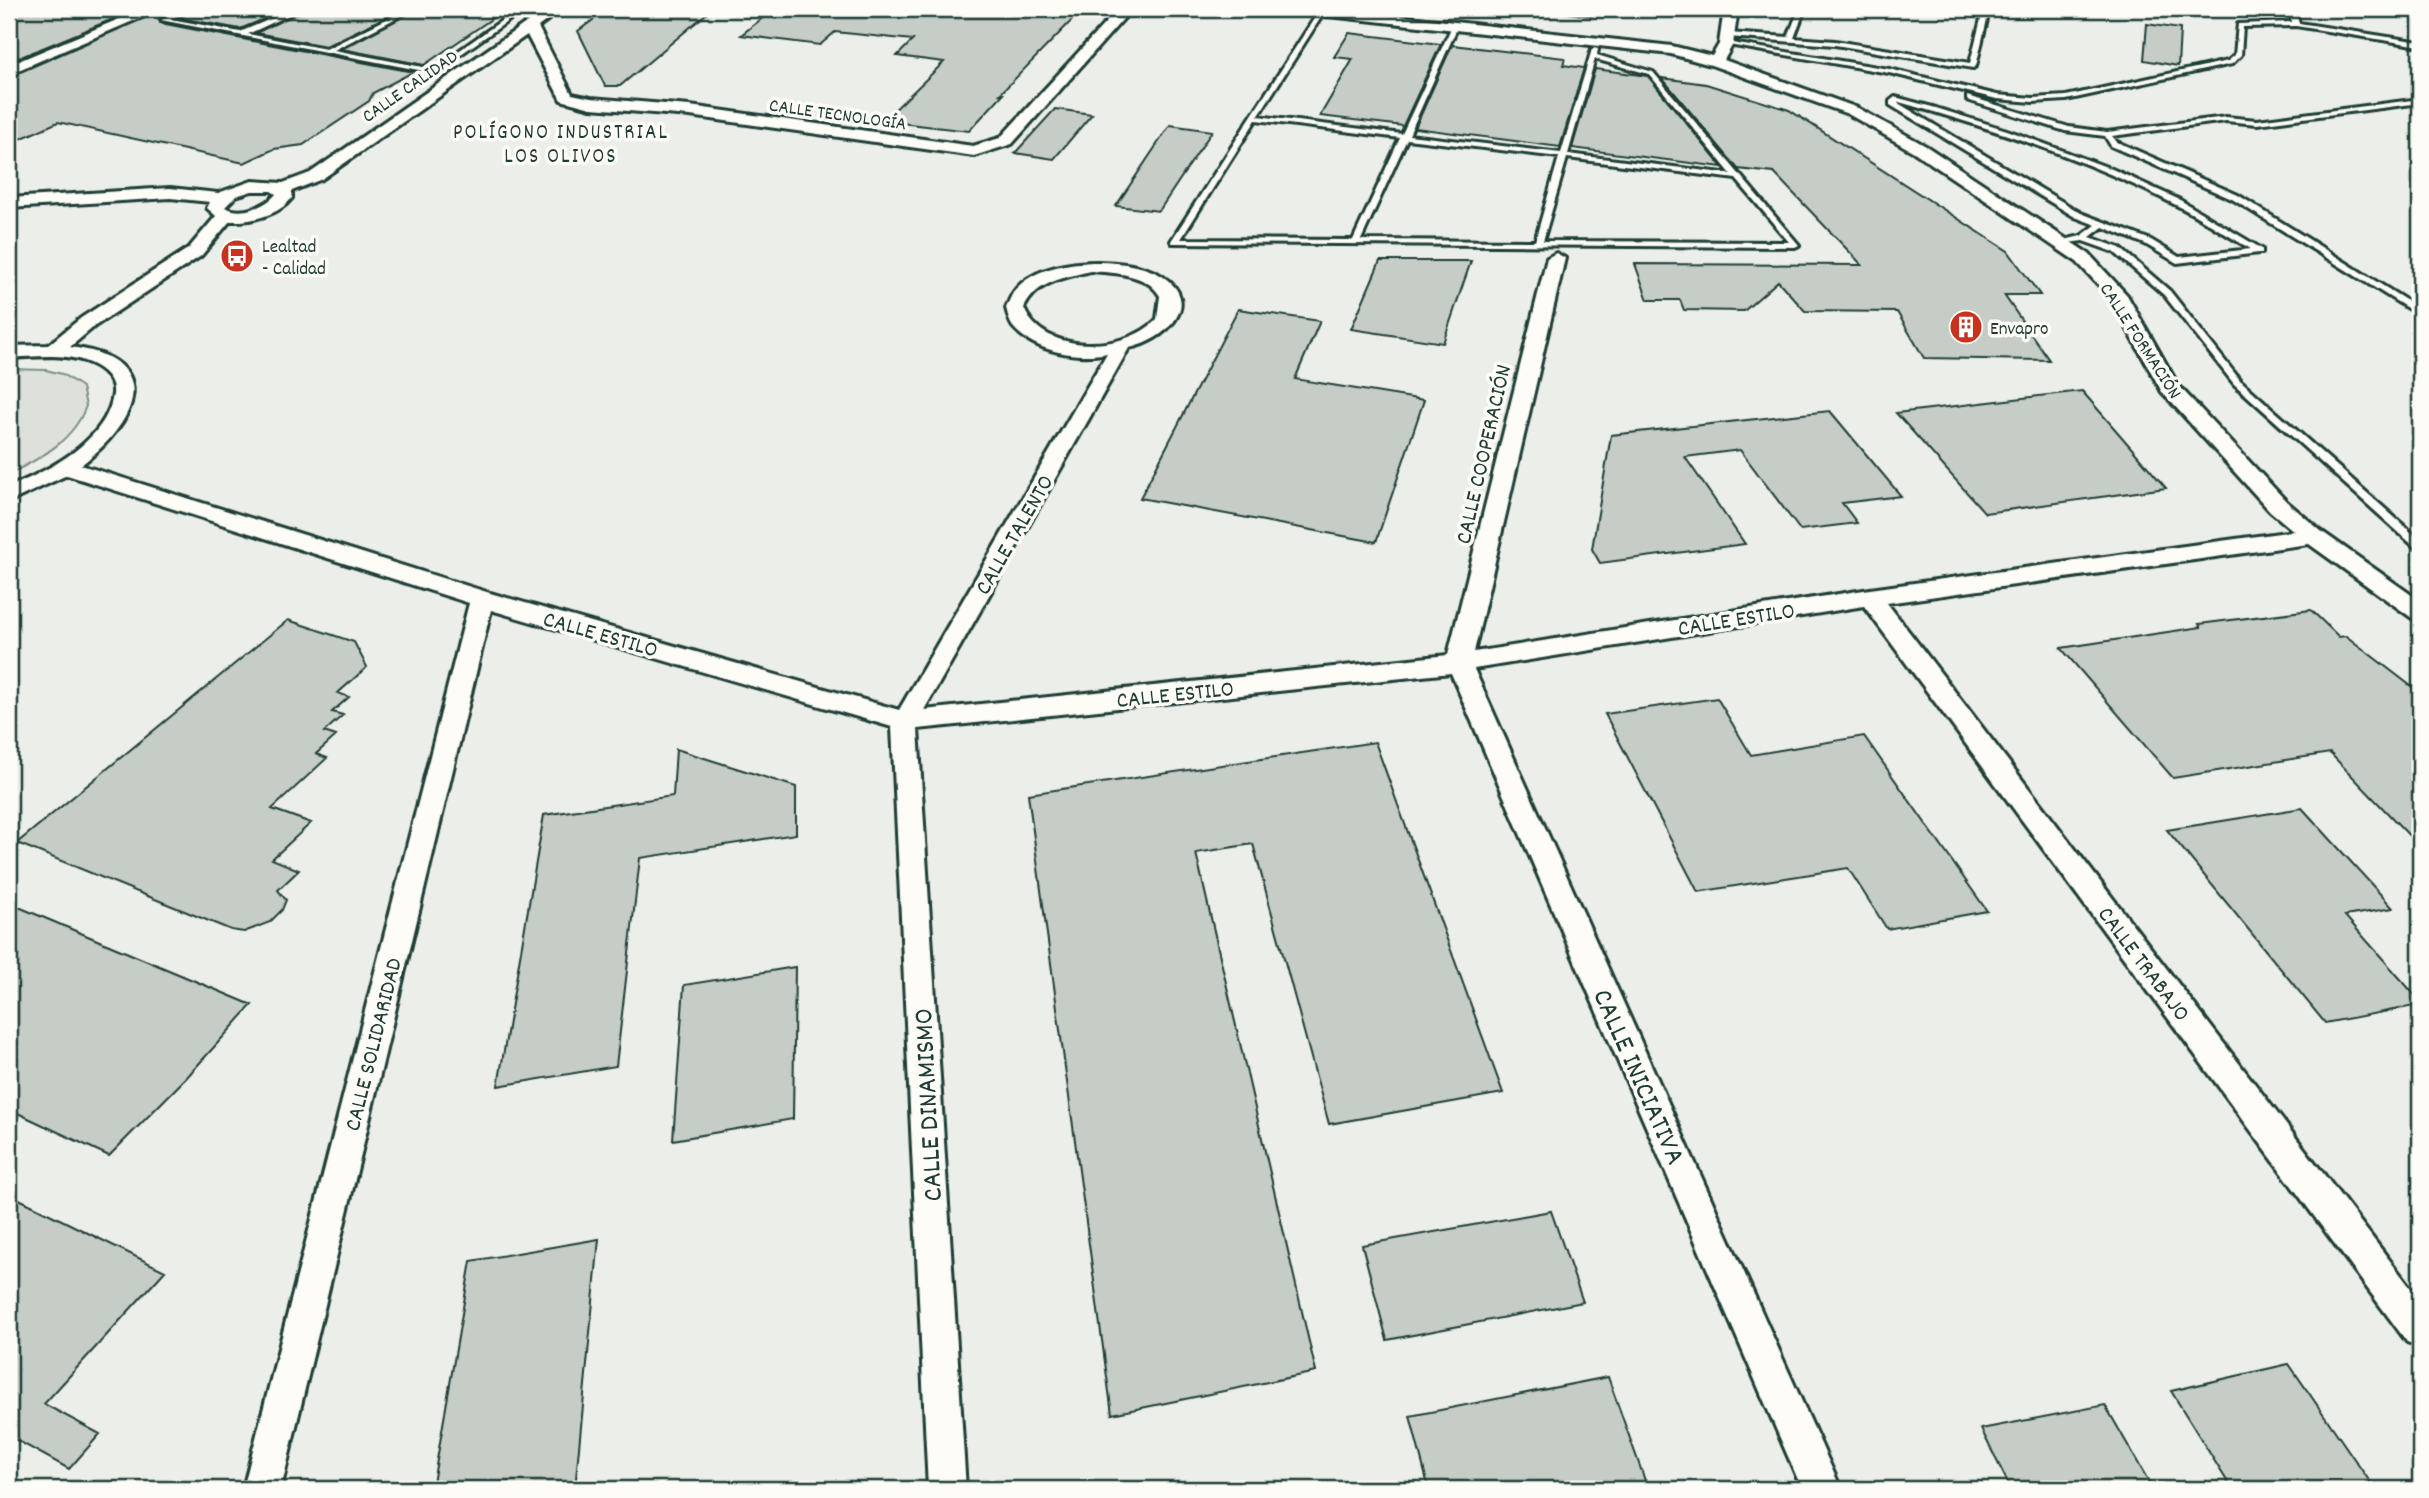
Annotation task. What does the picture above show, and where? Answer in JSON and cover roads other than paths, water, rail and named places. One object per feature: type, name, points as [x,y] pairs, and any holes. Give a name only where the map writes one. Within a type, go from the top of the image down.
[{"type":"street","points":[[9,70],[154,9]]},
{"type":"street","name":"CALLE CALIDAD","points":[[283,189],[316,176],[555,9]]},
{"type":"street","name":"CALLE TECNOLOGÍA","points":[[530,26],[566,97],[591,103],[691,111],[974,151],[1006,141],[1125,9]]},
{"type":"street","name":"CALLE FORMACIÓN","points":[[1302,9],[1455,26],[1595,49],[1723,48],[1853,111],[1920,149],[2083,258],[2118,295],[2169,388],[2278,506],[2313,536],[2420,612]]},
{"type":"street","points":[[1723,48],[1731,9]]},
{"type":"street","points":[[9,203],[170,194],[224,206],[248,214],[270,208],[284,198],[283,189],[254,186],[224,206],[195,252],[88,322],[53,351]]},
{"type":"street","name":"CALLE COOPERACIÓN","points":[[1459,663],[1556,258]]},
{"type":"street","points":[[1114,267],[1154,279],[1166,290],[1171,302],[1169,316],[1160,328],[1121,346],[1095,350],[1047,344],[1029,335],[1018,323],[1014,310],[1018,297],[1037,281],[1067,269],[1114,267]]},
{"type":"street","name":"CALLE TALENTO","points":[[905,721],[1121,346]]},
{"type":"street","points":[[9,352],[53,351],[89,357],[113,369],[124,388],[120,412],[100,439],[65,467],[9,495]]},
{"type":"street","name":"CALLE ESTILO","points":[[65,467],[482,599],[905,721],[1459,663],[1870,597],[2313,536]]},
{"type":"street","name":"CALLE TRABAJO","points":[[1870,597],[2420,1329]]},
{"type":"street","name":"CALLE SOLIDARIDAD","points":[[262,1489],[482,599]]},
{"type":"street","name":"CALLE INICIATIVA","points":[[1459,663],[1822,1489]]},
{"type":"street","name":"CALLE DINAMISMO","points":[[905,721],[947,1489]]},
{"type":"lane","points":[[190,9],[164,20],[434,71],[522,9]]},
{"type":"lane","points":[[241,35],[299,9]]},
{"type":"lane","points":[[327,51],[411,9]]},
{"type":"lane","points":[[1557,9],[1591,12],[1592,9]]},
{"type":"lane","points":[[1790,40],[1802,9]]},
{"type":"lane","points":[[1723,48],[1790,40],[1835,43],[1973,66],[1986,10],[1969,9]]},
{"type":"lane","points":[[2292,9],[2296,24]]},
{"type":"lane","points":[[2414,9],[2420,10]]},
{"type":"lane","points":[[1322,11],[1175,241],[1795,245],[1651,73],[1595,49],[1538,243]]},
{"type":"lane","points":[[1723,48],[1889,71],[1997,97],[2033,100],[2066,99],[2230,63],[2238,55],[2240,25],[2296,24],[2420,44]]},
{"type":"lane","points":[[1356,242],[1455,26]]},
{"type":"lane","points":[[1723,48],[1891,79],[1974,99],[2068,129],[2107,134],[2226,119],[2257,122],[2420,101]]},
{"type":"lane","points":[[1898,99],[1958,115],[2127,179],[2178,202],[2259,251],[2177,260],[2148,242],[2102,224],[2078,215],[1893,103],[1898,99]]},
{"type":"lane","points":[[1254,118],[1739,177]]},
{"type":"lane","points":[[2107,134],[2114,144],[2235,197],[2420,313]]},
{"type":"lane","points":[[2060,242],[2084,238],[2102,224]]},
{"type":"lane","points":[[2084,238],[2117,250],[2168,293],[2237,382],[2420,546]]},
{"type":"place","name":"Lealtad - Calidad","points":[[237,256]]},
{"type":"place","name":"Envapro","points":[[1966,327]]},
{"type":"district","name":"POLÍGONO INDUSTRIAL LOS OLIVOS","points":[[561,143]]}]
